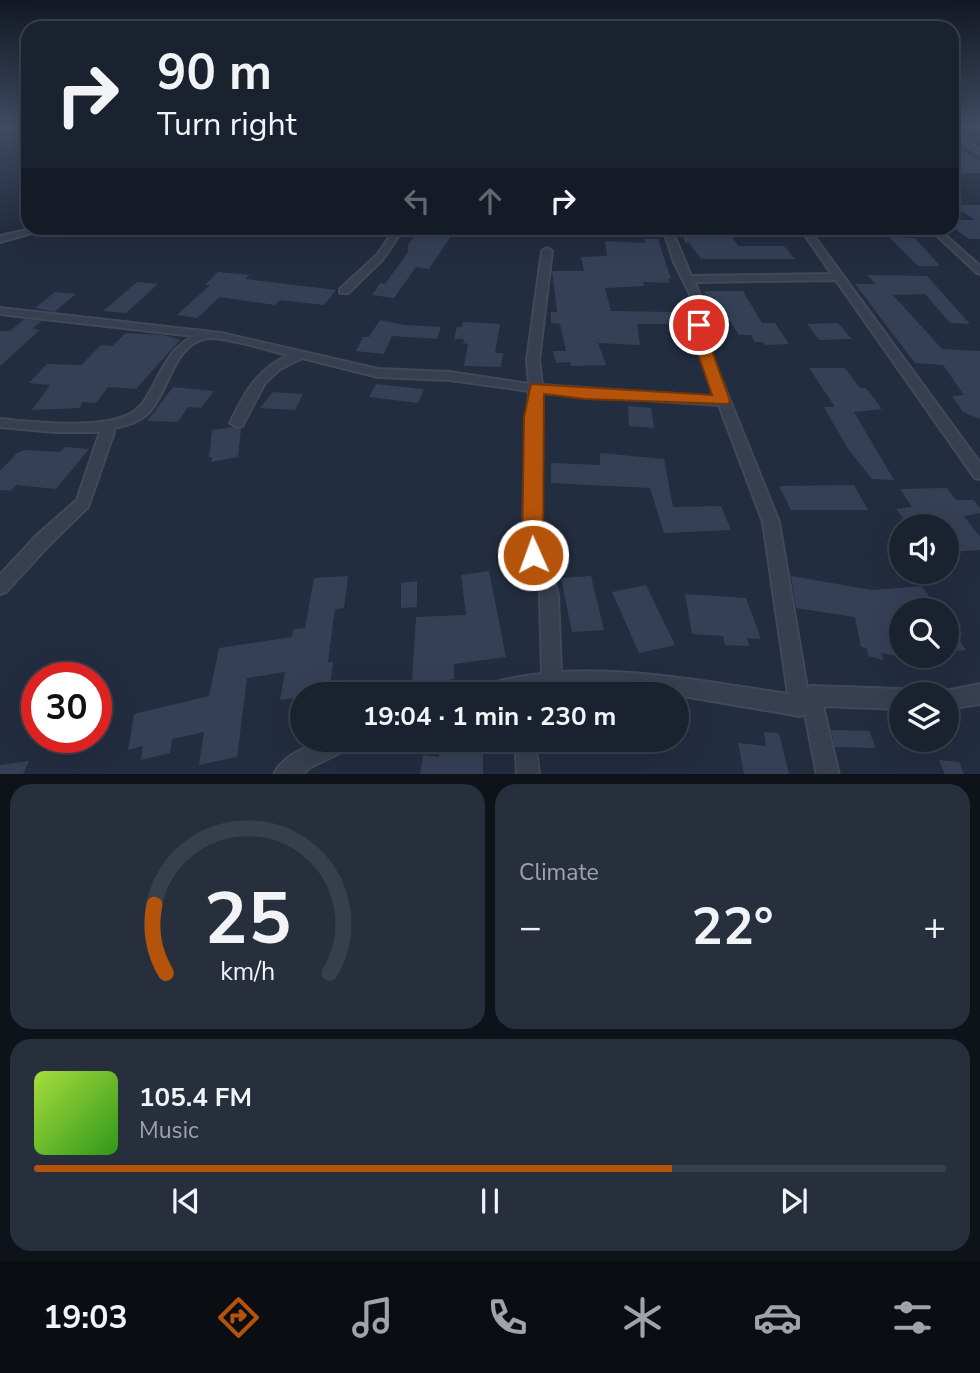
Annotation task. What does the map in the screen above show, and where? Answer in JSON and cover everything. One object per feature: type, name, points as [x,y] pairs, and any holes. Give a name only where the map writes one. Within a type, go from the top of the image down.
[{"type":"street","points":[[0,239],[21,234]]},
{"type":"street","points":[[344,291],[380,257],[395,235]]},
{"type":"street","points":[[670,235],[698,300],[699,325],[695,338],[705,351],[722,401],[771,522],[805,701],[828,774]]},
{"type":"street","points":[[809,235],[980,474]]},
{"type":"street","points":[[941,235],[980,271]]},
{"type":"street","points":[[547,251],[533,360],[536,388],[531,526],[533,555],[545,578],[548,596],[552,682]]},
{"type":"street","points":[[687,279],[840,277]]},
{"type":"street","points":[[0,311],[205,335],[378,373],[450,376],[585,394],[722,401]]},
{"type":"street","points":[[0,423],[66,427],[105,425],[140,414],[153,395],[166,366],[188,344],[205,335]]},
{"type":"street","points":[[237,423],[255,385],[264,374],[281,362],[300,355]]},
{"type":"street","points":[[0,587],[43,540],[83,503],[107,432],[105,425]]},
{"type":"street","points":[[577,682],[645,682]]},
{"type":"street","points":[[689,687],[805,701],[889,699]]},
{"type":"street","points":[[959,697],[980,694]]},
{"type":"street","points":[[285,774],[302,761],[320,752]]},
{"type":"street","points":[[526,752],[528,774]]},
{"type":"building","points":[[959,161],[980,161],[980,173],[959,173]]},
{"type":"building","points":[[959,205],[980,205],[980,239],[969,239],[959,232],[959,220],[975,220],[959,209]]},
{"type":"building","points":[[415,235],[452,235],[429,269],[416,267],[394,298],[372,295],[380,283],[385,284],[408,252],[408,245]]},
{"type":"building","points":[[682,235],[731,235],[738,246],[784,246],[795,259],[701,259],[689,243],[685,243]]},
{"type":"building","points":[[889,237],[915,238],[940,266],[918,266]]},
{"type":"building","points":[[644,239],[658,239],[671,279],[668,279],[669,283],[643,282],[644,286],[605,288],[611,311],[674,312],[678,324],[637,324],[640,345],[598,343],[606,365],[571,366],[570,362],[556,363],[553,351],[566,351],[560,324],[551,323],[551,312],[557,312],[552,271],[584,271],[581,257],[607,256],[605,241],[645,243]]},
{"type":"building","points":[[218,272],[249,275],[246,279],[336,290],[324,305],[280,300],[275,305],[220,297],[197,318],[177,315],[210,285],[205,285]]},
{"type":"building","points":[[868,275],[927,276],[970,324],[950,323],[925,294],[893,295],[942,349],[980,351],[980,419],[963,412],[952,396],[964,395],[943,365],[915,363],[855,284],[875,284]]},
{"type":"building","points":[[137,282],[158,284],[126,313],[103,311]]},
{"type":"building","points":[[704,291],[743,291],[762,323],[775,323],[789,344],[765,345],[763,342],[755,342],[751,335],[739,335],[728,318],[721,318],[718,312],[714,312]]},
{"type":"building","points":[[55,292],[76,294],[54,312],[35,308]]},
{"type":"building","points":[[25,319],[42,321],[32,329],[40,330],[0,366],[0,331],[10,331]]},
{"type":"building","points":[[380,320],[404,325],[441,327],[437,339],[392,336],[384,354],[356,351],[363,337],[369,337]]},
{"type":"building","points":[[463,322],[500,324],[495,353],[503,353],[501,367],[464,366],[468,344],[463,343],[464,339],[454,339],[457,327],[462,327]]},
{"type":"building","points":[[838,323],[852,339],[819,340],[807,324]]},
{"type":"building","points":[[126,333],[164,335],[180,340],[136,389],[108,387],[96,403],[83,402],[79,408],[32,410],[50,385],[29,383],[47,364],[81,365],[101,345],[112,346]]},
{"type":"building","points":[[809,368],[845,368],[860,388],[866,388],[882,409],[854,412],[894,480],[872,479],[848,449],[824,407],[835,407]]},
{"type":"building","points":[[376,384],[424,389],[418,403],[369,397]]},
{"type":"building","points":[[173,387],[214,391],[201,408],[188,407],[178,422],[147,421]]},
{"type":"building","points":[[273,392],[303,394],[295,410],[260,408]]},
{"type":"building","points":[[628,406],[651,408],[654,428],[629,426]]},
{"type":"building","points":[[232,427],[241,429],[238,457],[211,462],[212,457],[209,457],[212,430]]},
{"type":"building","points":[[65,447],[89,449],[56,489],[16,485],[11,491],[0,490],[0,471],[17,453],[24,450],[60,452]]},
{"type":"building","points":[[600,453],[664,459],[673,507],[721,506],[731,530],[664,533],[650,488],[551,483],[551,463],[600,465]]},
{"type":"building","points":[[854,485],[868,510],[791,510],[779,486]]},
{"type":"building","points":[[947,488],[956,500],[974,500],[980,513],[964,516],[980,537],[980,550],[959,551],[959,514],[900,514],[896,509],[912,507],[900,489]]},
{"type":"building","points":[[489,571],[506,657],[454,664],[454,679],[446,682],[412,681],[416,617],[466,615],[461,575]]},
{"type":"building","points":[[348,576],[344,608],[335,609],[328,662],[333,662],[331,682],[290,682],[290,699],[280,700],[285,672],[247,678],[237,757],[199,765],[204,732],[172,739],[170,753],[141,760],[143,746],[128,750],[134,714],[209,696],[219,648],[292,637],[293,629],[305,628],[314,578]]},
{"type":"building","points":[[591,576],[604,630],[572,632],[561,578]]},
{"type":"building","points":[[791,576],[872,590],[922,586],[930,598],[889,598],[889,654],[882,653],[883,660],[868,656],[867,648],[861,647],[855,617],[796,608]]},
{"type":"building","points":[[417,581],[417,607],[401,608],[401,583]]},
{"type":"building","points":[[646,585],[675,645],[639,653],[612,592]]},
{"type":"building","points":[[685,594],[746,598],[761,639],[747,638],[749,646],[725,645],[723,636],[692,634]]},
{"type":"building","points":[[959,640],[966,650],[959,651]]},
{"type":"building","points":[[831,730],[869,731],[876,748],[835,747]]},
{"type":"building","points":[[764,732],[779,733],[789,774],[744,774],[738,743],[766,746]]},
{"type":"building","points":[[439,752],[483,752],[483,774],[420,774],[423,755],[439,757]]},
{"type":"building","points":[[939,760],[959,762],[964,774],[945,774]]},
{"type":"building","points":[[29,761],[23,774],[0,774],[0,765]]},
{"type":"route","points":[[533,555],[531,526],[536,388],[585,394],[722,401],[705,351],[695,338],[694,332],[699,325]]}]
